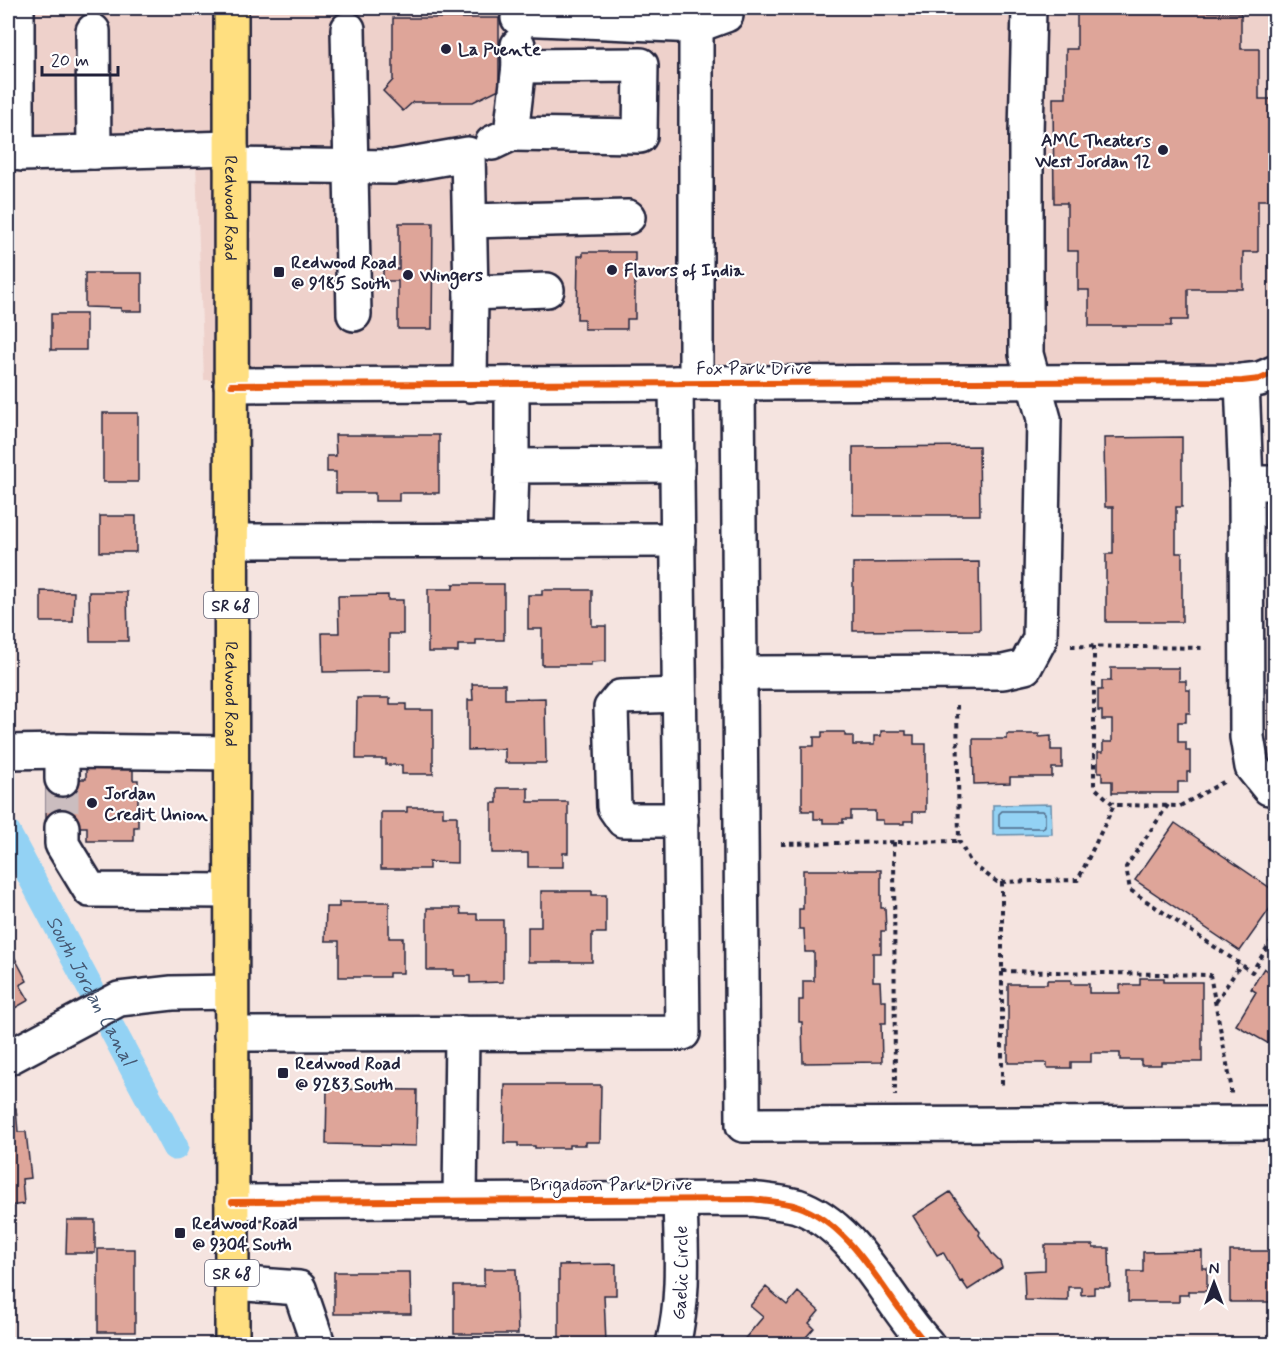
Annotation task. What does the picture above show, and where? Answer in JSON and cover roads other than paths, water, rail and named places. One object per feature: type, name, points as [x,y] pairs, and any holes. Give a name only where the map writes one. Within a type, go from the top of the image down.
[{"type":"main road","name":"Redwood Road","points":[[231,8],[232,1344]]},
{"type":"street","points":[[17,8],[17,146],[18,151],[28,154],[94,152],[231,157],[393,167],[468,154],[511,134],[640,136],[641,65],[519,66]]},
{"type":"street","points":[[511,134],[519,66],[518,13],[696,26],[726,15],[726,8]]},
{"type":"street","points":[[740,673],[1004,672],[1025,667],[1040,639],[1044,419],[1026,354],[1026,133],[1029,8]]},
{"type":"street","points":[[231,1034],[683,1033],[677,465],[686,383],[696,26]]},
{"type":"street","points":[[348,29],[354,314]]},
{"type":"street","points":[[93,31],[94,152]]},
{"type":"street","points":[[468,154],[470,385]]},
{"type":"street","points":[[470,221],[628,217]]},
{"type":"street","points":[[471,293],[548,290]]},
{"type":"street","name":"Fox Park Drive","points":[[231,386],[1242,381],[1260,379],[1275,372]]},
{"type":"street","points":[[1242,381],[1261,483],[1247,737],[1252,767],[1269,788],[1275,789]]},
{"type":"street","points":[[738,383],[743,1125],[1275,1123]]},
{"type":"street","points":[[510,540],[512,384]]},
{"type":"street","points":[[512,466],[677,465]]},
{"type":"street","points":[[231,541],[678,540]]},
{"type":"street","points":[[680,695],[620,697],[611,708],[614,807],[623,820],[681,820]]},
{"type":"street","points":[[8,752],[62,765],[231,753]]},
{"type":"street","points":[[62,827],[62,844],[90,890],[231,891]]},
{"type":"street","points":[[8,1058],[119,999],[154,994],[231,992]]},
{"type":"street","points":[[460,1199],[462,1033]]},
{"type":"street","name":"Brigadoon Park Drive","points":[[232,1202],[752,1198],[797,1206],[828,1222],[855,1248],[909,1324],[927,1344]]},
{"type":"street","name":"Gaelic Circle","points":[[673,1344],[682,1284],[680,1199]]},
{"type":"street","points":[[232,1283],[299,1288],[318,1344]]},
{"type":"water","points":[[1051,804],[1052,834],[993,835],[993,805]]},
{"type":"waterway","name":"South Jordan Canal","points":[[8,834],[175,1147]]},
{"type":"tunnel","points":[[62,779],[62,827]]},
{"type":"place","name":"La Puente","points":[[446,49]]},
{"type":"place","name":"AMC Theaters West Jordan 12","points":[[1163,150]]},
{"type":"place","name":"Flavors of India","points":[[612,270]]},
{"type":"place","name":"Redwood Road @ 9185 South","points":[[279,272]]},
{"type":"place","name":"Wingers","points":[[408,275]]},
{"type":"place","name":"Jordan Credit Union","points":[[92,803]]},
{"type":"place","name":"Redwood Road @ 9283 South","points":[[283,1073]]},
{"type":"place","name":"Redwood Road @ 9304 South","points":[[180,1233]]}]
